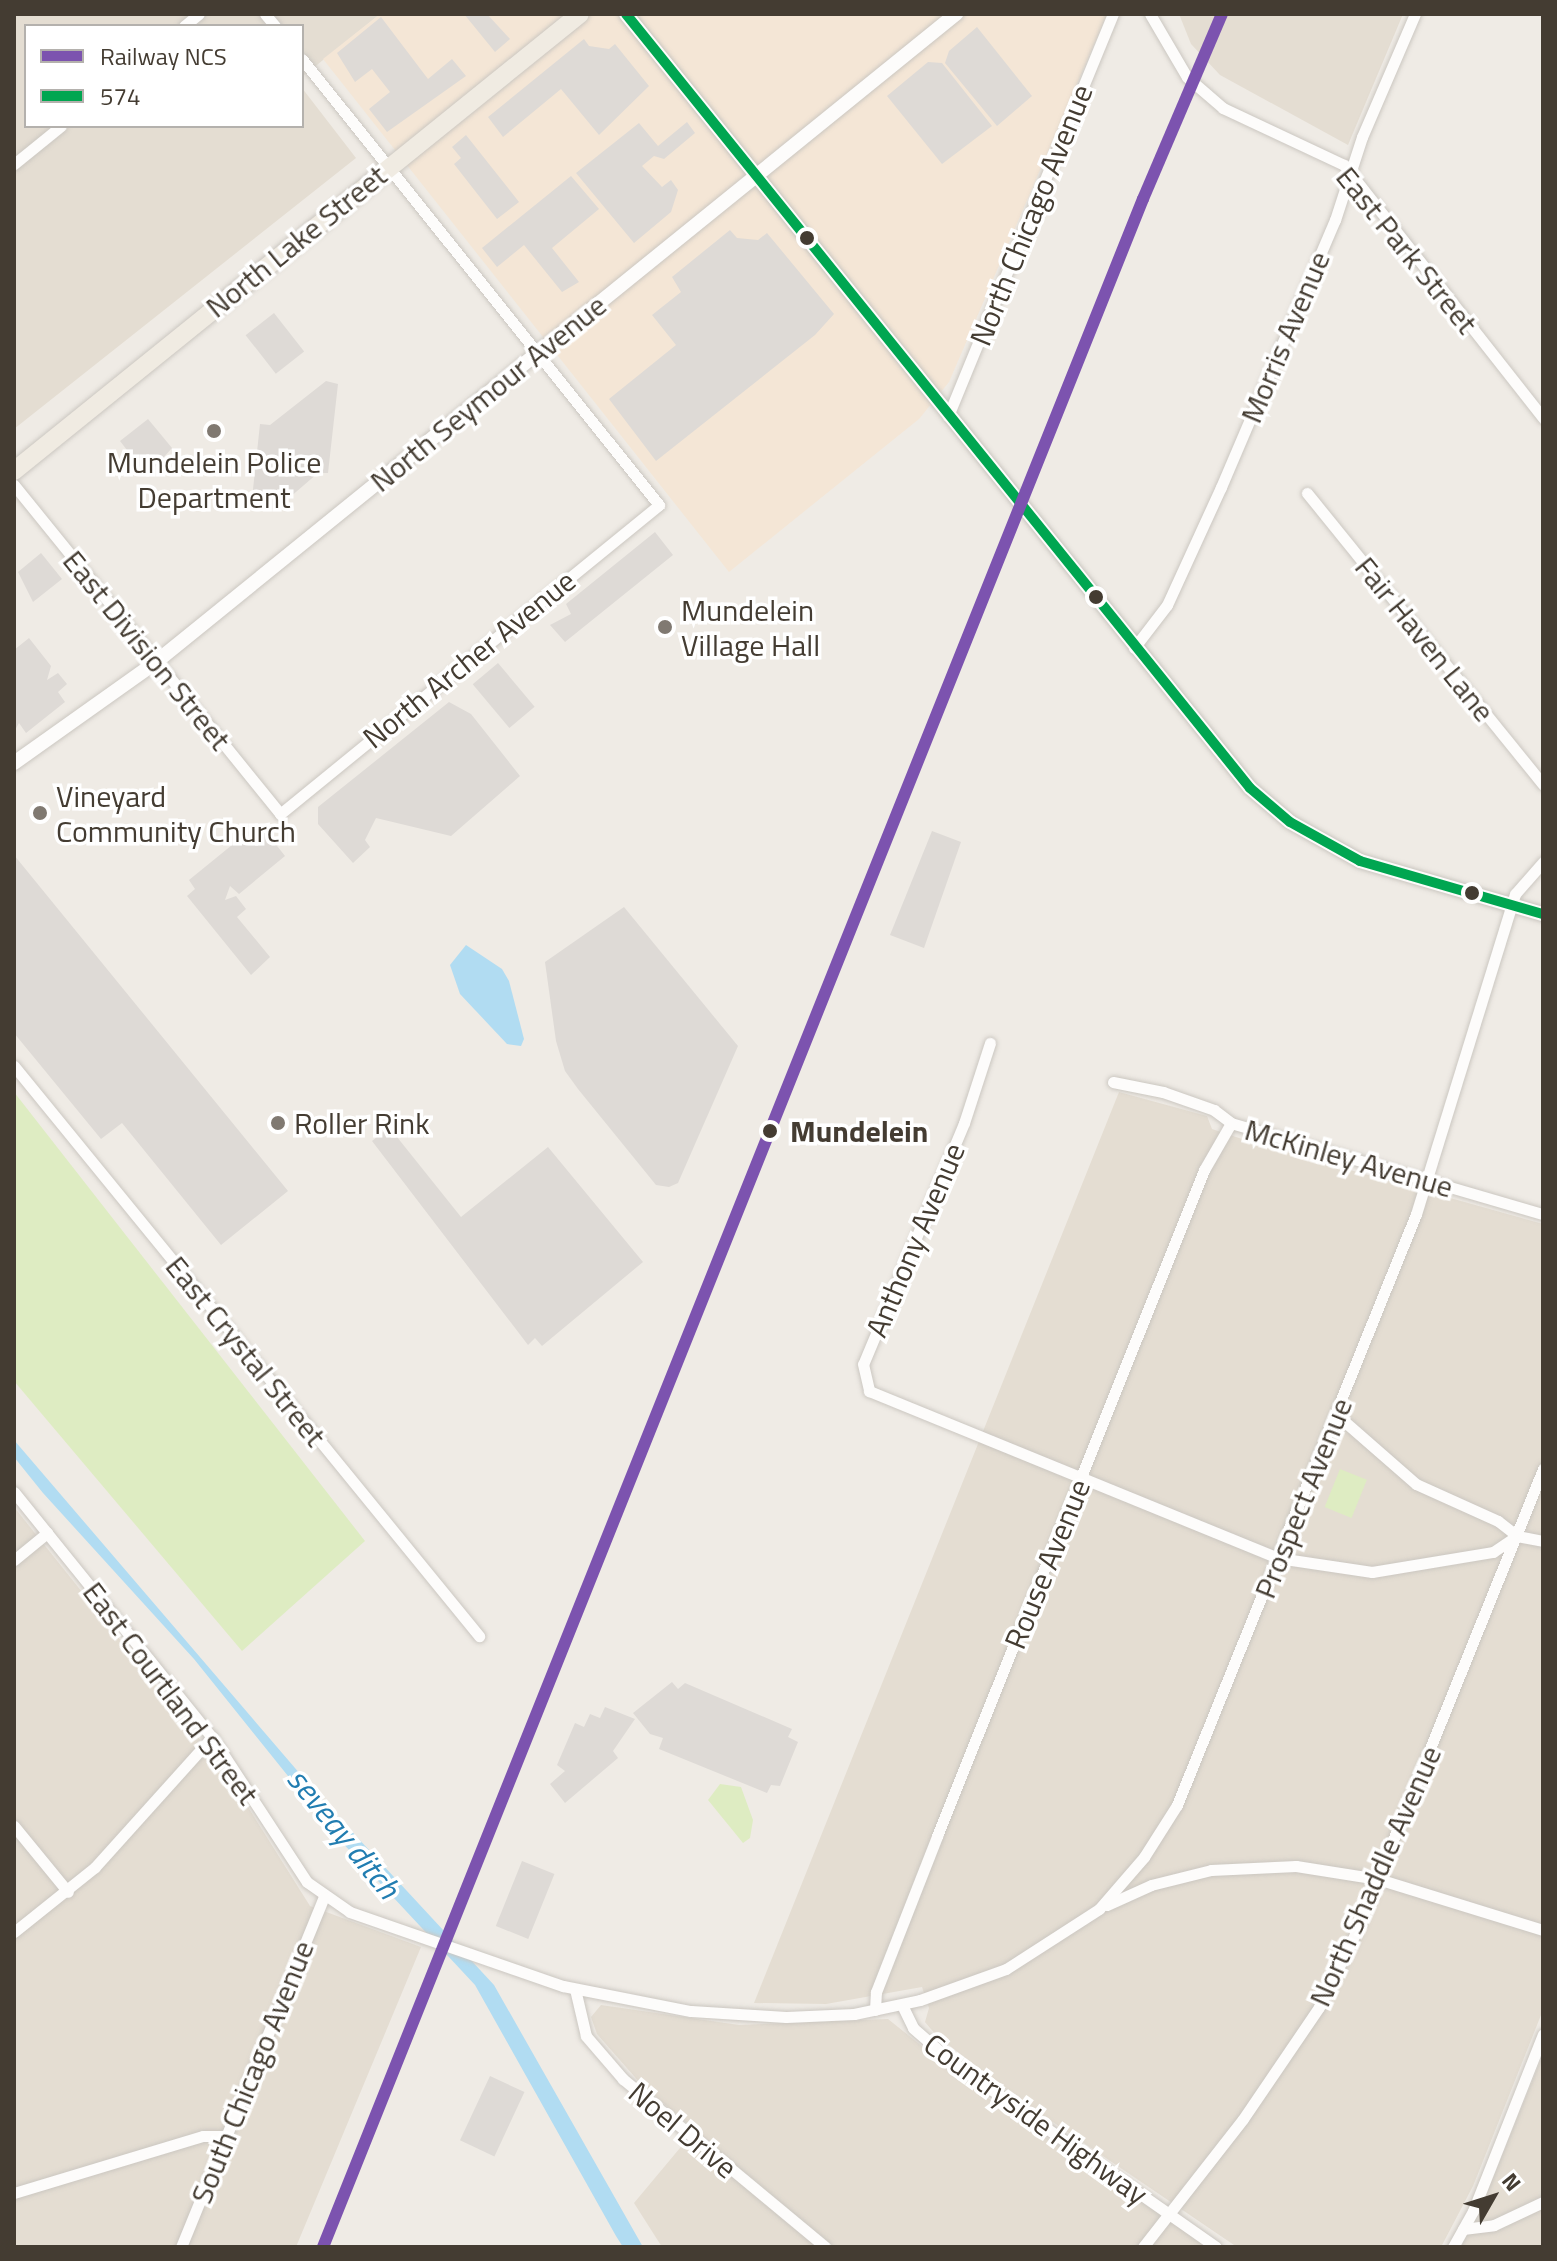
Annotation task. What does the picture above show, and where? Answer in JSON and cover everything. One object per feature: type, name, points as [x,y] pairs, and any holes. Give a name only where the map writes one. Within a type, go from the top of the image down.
[{"type":"main road","name":"North Lake Street","points":[[14,471],[580,14]]},
{"type":"street","points":[[626,14],[1217,753],[1290,822],[1360,861],[1543,914]]},
{"type":"street","name":"North Seymour Avenue","points":[[14,763],[156,662],[956,14]]},
{"type":"street","name":"North Chicago Avenue","points":[[948,416],[1113,14]]},
{"type":"street","name":"East Park Street","points":[[1150,14],[1187,77],[1223,108],[1331,156],[1351,176],[1543,418]]},
{"type":"street","name":"Morris Avenue","points":[[1134,648],[1167,605],[1351,176],[1362,137],[1415,14]]},
{"type":"street","points":[[304,62],[536,354]]},
{"type":"street","points":[[14,164],[59,128]]},
{"type":"street","name":"North Archer Avenue","points":[[280,814],[659,505],[536,354]]},
{"type":"street","name":"East Division Street","points":[[14,485],[280,814]]},
{"type":"street","name":"Fair Haven Lane","points":[[1307,493],[1543,784]]},
{"type":"street","name":"Prospect Avenue","points":[[902,2005],[1006,1969],[1099,1909],[1144,1857],[1177,1805],[1337,1415],[1428,1181],[1511,905],[1543,862]]},
{"type":"street","name":"Anthony Avenue","points":[[990,1043],[964,1123],[863,1364],[869,1391],[1081,1479]]},
{"type":"street","name":"East Crystal Street","points":[[14,1066],[479,1636]]},
{"type":"street","name":"McKinley Avenue","points":[[1113,1082],[1163,1092],[1214,1110],[1231,1123],[1543,1214]]},
{"type":"street","name":"Rouse Avenue","points":[[875,2010],[876,1992],[937,1836],[1204,1170],[1231,1123]]},
{"type":"street","points":[[1337,1415],[1416,1484],[1498,1521],[1517,1536],[1543,1541]]},
{"type":"street","name":"North Shaddle Avenue","points":[[1143,2247],[1297,2043],[1355,1934],[1543,1469]]},
{"type":"street","points":[[1081,1479],[1278,1558],[1372,1572],[1493,1552],[1517,1536]]},
{"type":"street","name":"East Courtland Street","points":[[14,1492],[212,1737],[292,1862],[324,1897]]},
{"type":"street","points":[[14,1560],[47,1533]]},
{"type":"street","points":[[14,1932],[68,1892],[212,1737]]},
{"type":"street","points":[[14,1826],[68,1892]]},
{"type":"street","points":[[1099,1909],[1151,1885],[1254,1865],[1378,1879],[1543,1930]]},
{"type":"street","name":"Countryside Highway","points":[[324,1897],[350,1912],[492,1962],[575,1989],[642,2004],[770,2016],[875,2010],[902,2005],[913,2028],[952,2062],[1216,2247]]},
{"type":"street","name":"South Chicago Avenue","points":[[181,2247],[324,1897]]},
{"type":"street","name":"Noel Drive","points":[[575,1989],[586,2036],[623,2079],[825,2247]]},
{"type":"street","points":[[1453,2247],[1543,2034]]},
{"type":"street","points":[[14,2193],[203,2136],[225,2136]]},
{"type":"street","points":[[1463,2229],[1494,2225],[1543,2202]]},
{"type":"shaded area","points":[[14,14],[380,14],[304,75],[304,24],[24,24],[24,128],[304,128],[304,91],[356,158],[14,429]]},
{"type":"shaded area","points":[[380,14],[1107,14],[949,382],[919,419],[729,572],[323,59]]},
{"type":"shaded area","points":[[464,14],[487,14],[510,39],[495,52]]},
{"type":"shaded area","points":[[1179,14],[1403,14],[1348,145],[1220,75],[1191,44]]},
{"type":"shaded area","points":[[381,17],[428,79],[452,59],[466,76],[387,132],[369,109],[390,92],[372,69],[355,82],[337,53]]},
{"type":"shaded area","points":[[977,27],[1032,96],[997,126],[945,63],[949,51]]},
{"type":"shaded area","points":[[584,39],[589,46],[609,49],[615,44],[649,86],[599,135],[561,89],[503,137],[488,117]]},
{"type":"shaded area","points":[[928,62],[942,63],[992,126],[942,164],[887,96]]},
{"type":"shaded area","points":[[687,122],[695,133],[664,159],[654,156],[642,166],[662,187],[671,180],[678,190],[671,212],[634,243],[576,173],[639,123],[658,146]]},
{"type":"shaded area","points":[[466,135],[519,202],[497,219],[454,164],[461,158],[452,147]]},
{"type":"shaded area","points":[[571,176],[599,209],[552,248],[579,282],[562,292],[524,245],[497,267],[482,248]]},
{"type":"shaded area","points":[[730,230],[737,238],[758,240],[767,233],[834,314],[815,335],[656,461],[609,399],[676,345],[652,315],[681,292],[672,277]]},
{"type":"shaded area","points":[[274,313],[304,352],[276,374],[246,335]]},
{"type":"shaded area","points":[[326,381],[338,384],[328,473],[318,473],[275,510],[251,508],[260,424],[270,425]]},
{"type":"shaded area","points":[[148,419],[172,448],[147,476],[120,441]]},
{"type":"shaded area","points":[[655,532],[673,555],[565,642],[550,625],[571,614],[566,604]]},
{"type":"shaded area","points":[[41,553],[62,579],[33,602],[18,572]]},
{"type":"shaded area","points":[[29,638],[51,666],[47,680],[58,673],[67,684],[58,692],[65,702],[26,733],[19,723],[14,732],[14,650]]},
{"type":"shaded area","points":[[498,663],[535,707],[509,728],[473,684]]},
{"type":"shaded area","points":[[449,702],[471,714],[520,776],[451,836],[376,818],[365,840],[370,847],[353,863],[318,824],[318,807]]},
{"type":"shaded area","points":[[259,823],[285,856],[239,894],[230,886],[225,900],[236,896],[246,909],[237,917],[270,957],[251,975],[187,896],[195,889],[189,880]]},
{"type":"shaded area","points":[[932,831],[961,842],[924,948],[890,935]]},
{"type":"shaded area","points":[[14,855],[288,1191],[221,1245],[122,1123],[101,1139],[14,1033]]},
{"type":"shaded area","points":[[624,907],[738,1046],[678,1183],[669,1187],[656,1185],[578,1089],[565,1071],[556,1041],[545,962]]},
{"type":"shaded area","points":[[1119,1092],[1207,1116],[1212,1129],[1254,1143],[1543,1224],[1543,2010],[1473,2186],[1441,2247],[1237,2247],[1013,2095],[936,2035],[925,2022],[929,2008],[922,1987],[826,2004],[754,2003]]},
{"type":"shaded area","points":[[389,1127],[461,1217],[548,1147],[643,1262],[542,1346],[535,1338],[528,1345],[372,1141]]},
{"type":"shaded area","points":[[14,1507],[226,1772],[310,1906],[421,1947],[296,2247],[14,2247]]},
{"type":"shaded area","points":[[672,1682],[678,1689],[685,1683],[792,1729],[788,1737],[798,1742],[780,1786],[771,1785],[767,1793],[659,1749],[663,1738],[650,1734],[633,1713]]},
{"type":"shaded area","points":[[605,1707],[635,1719],[613,1751],[618,1758],[565,1803],[550,1784],[565,1771],[557,1765],[575,1723],[584,1727],[590,1714],[600,1718]]},
{"type":"shaded area","points":[[522,1861],[554,1874],[528,1939],[496,1926]]},
{"type":"shaded area","points":[[601,2005],[739,2025],[888,2019],[979,2092],[1208,2247],[662,2247],[634,2203],[695,2130],[641,2084],[597,2034],[591,2017]]},
{"type":"shaded area","points":[[1543,2054],[1543,2247],[1461,2247],[1487,2193]]},
{"type":"shaded area","points":[[490,2076],[524,2092],[494,2156],[460,2140]]},
{"type":"green space","points":[[14,1092],[365,1541],[242,1651],[14,1381]]},
{"type":"green space","points":[[1340,1469],[1367,1480],[1352,1518],[1325,1507]]},
{"type":"green space","points":[[720,1784],[741,1787],[753,1820],[750,1838],[743,1843],[708,1800]]},
{"type":"water","points":[[466,945],[502,969],[509,981],[524,1039],[521,1046],[507,1044],[460,994],[450,965]]},
{"type":"water","name":"seveay ditch","points":[[14,1440],[319,1796],[494,1985],[643,2247],[623,2247],[475,1985],[337,1837],[194,1659],[43,1493],[14,1457]]},
{"type":"rail line","name":"NCS","points":[[323,2247],[1143,199],[1222,14]]},
{"type":"transit line","name":"574","points":[[626,14],[1250,788],[1290,822],[1360,861],[1543,914]]},
{"type":"place","name":"Mundelein Police Department","points":[[214,431]]},
{"type":"place","name":"Mundelein Village Hall","points":[[665,627]]},
{"type":"place","name":"Vineyard Community Church","points":[[40,813]]},
{"type":"place","name":"Roller Rink","points":[[278,1123]]},
{"type":"place","name":"Mundelein","points":[[770,1131]]}]
